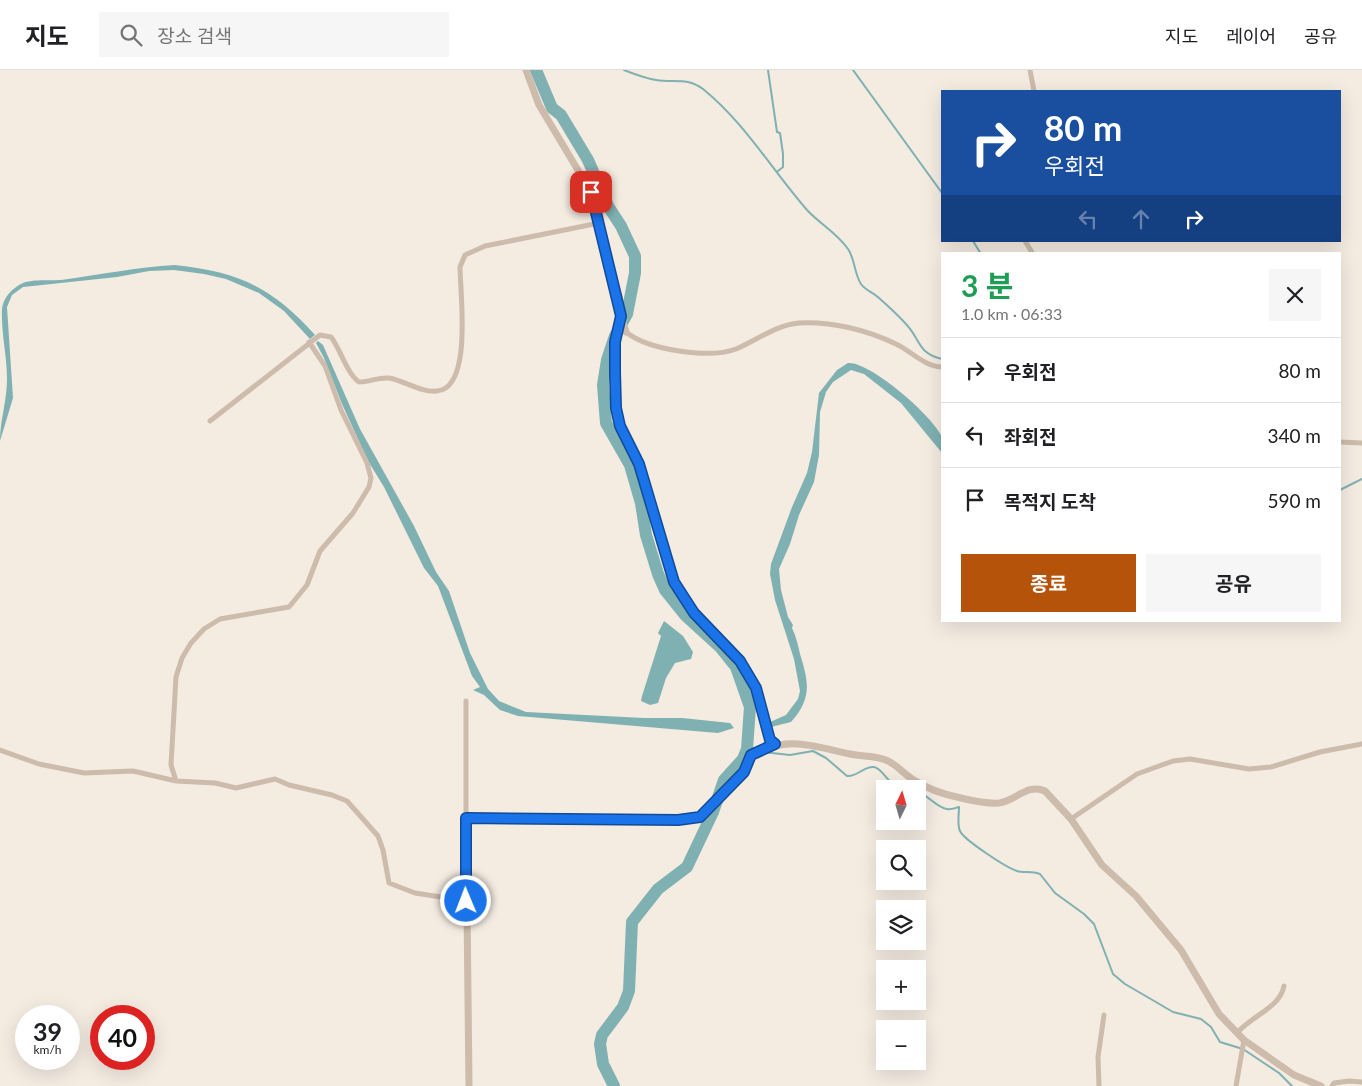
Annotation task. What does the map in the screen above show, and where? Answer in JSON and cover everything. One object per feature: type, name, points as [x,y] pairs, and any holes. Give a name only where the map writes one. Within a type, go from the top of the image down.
[{"type":"street","points":[[526,70],[539,105],[591,192],[621,316],[626,332],[633,338],[651,344],[711,354],[738,348],[782,326],[799,323],[820,323],[847,328],[887,340],[931,366],[941,367]]},
{"type":"street","points":[[1030,70],[1034,90]]},
{"type":"street","points":[[210,420],[320,335],[330,337],[341,351],[350,373],[359,382],[382,378],[428,390],[443,390],[448,387],[457,374],[461,358],[460,267],[465,255],[485,246],[599,224]]},
{"type":"street","points":[[621,316],[615,342],[618,418],[624,436],[639,464],[674,582],[694,613],[740,661],[756,688],[770,740],[775,744]]},
{"type":"street","points":[[176,781],[171,765],[176,677],[182,658],[191,643],[204,629],[220,619],[288,607],[308,584],[320,551],[353,513],[369,486],[370,472],[367,463],[337,402],[325,366],[309,342]]},
{"type":"street","points":[[1341,442],[1362,443]]},
{"type":"street","points":[[466,700],[466,901],[469,1086]]},
{"type":"street","points":[[466,818],[678,820],[700,817],[744,772],[751,755],[775,744],[810,744],[851,754],[880,757],[920,784],[958,798],[980,802],[1004,802],[1025,791],[1040,789],[1049,794],[1071,819],[1086,844],[1102,865],[1136,896],[1181,950],[1219,1014],[1244,1040],[1294,1075],[1322,1086]]},
{"type":"street","points":[[1071,819],[1137,774],[1173,761],[1190,759],[1248,769],[1271,767],[1320,752],[1362,744]]},
{"type":"street","points":[[0,750],[39,764],[66,770],[96,773],[132,771],[176,781],[215,783],[236,788],[275,779],[289,785],[332,795],[347,802],[378,836],[383,850],[389,883],[415,893],[466,901]]},
{"type":"street","points":[[1238,1033],[1245,1024],[1276,1002],[1283,994],[1284,986]]},
{"type":"street","points":[[1099,1086],[1098,1057],[1104,1016]]},
{"type":"street","points":[[1236,1086],[1244,1040]]},
{"type":"street","points":[[1332,1086],[1334,1083],[1340,1082],[1362,1082]]},
{"type":"water","points":[[175,265],[218,272],[253,285],[284,305],[315,335],[310,339],[284,311],[259,293],[226,279],[204,274],[174,270],[149,271],[117,277],[23,287],[12,295],[7,307],[13,398],[0,441],[7,379],[2,327],[2,309],[6,297],[23,283],[32,281],[61,280],[132,269]]},
{"type":"water","points":[[318,341],[323,345],[360,429],[414,526],[436,572],[449,591],[470,653],[488,689],[499,701],[526,712],[682,718],[730,723],[734,728],[718,733],[518,716],[500,710],[484,695],[473,690],[480,687],[472,676],[438,586],[424,568],[384,487],[368,461],[316,343]]},
{"type":"water","points":[[848,363],[858,365],[885,380],[915,404],[937,428],[941,435],[941,452],[901,403],[864,374],[851,370],[833,382],[826,392],[820,412],[819,455],[814,482],[799,515],[790,544],[779,569],[781,590],[788,617],[793,625],[792,628],[807,682],[807,690],[803,705],[791,722],[771,727],[768,723],[786,715],[798,699],[800,691],[794,659],[775,600],[770,574],[771,564],[807,473],[812,452],[819,393],[837,370]]},
{"type":"water","points":[[664,621],[683,636],[693,652],[691,659],[675,663],[666,678],[658,703],[650,705],[641,701],[661,636],[658,633]]},
{"type":"waterway","points":[[536,70],[552,108],[561,115],[588,160],[608,206],[621,226],[635,256],[635,273],[627,314],[615,336],[607,360],[603,385],[606,423],[630,465],[641,503],[646,535],[665,590],[685,615],[720,647],[736,667],[750,707],[747,749],[743,759],[724,780],[713,812],[687,867],[658,889],[632,922],[629,991],[623,1007],[602,1035],[600,1044],[603,1064],[614,1086]]},
{"type":"waterway","points":[[624,70],[656,80],[680,81],[697,85],[718,102],[745,132],[807,210],[844,243],[850,253],[861,284],[877,296],[903,321],[924,350],[941,359]]},
{"type":"waterway","points":[[768,70],[777,132],[780,133],[783,154],[783,167],[778,171]]},
{"type":"waterway","points":[[853,70],[941,192]]},
{"type":"waterway","points":[[974,242],[980,252]]},
{"type":"waterway","points":[[1341,490],[1362,479]]},
{"type":"waterway","points":[[747,738],[752,748],[756,750]]},
{"type":"waterway","points":[[763,752],[790,755],[813,751],[826,758],[847,776],[874,767],[881,771],[888,780]]},
{"type":"waterway","points":[[926,797],[943,808],[959,807],[959,829],[969,841],[1012,869],[1020,872],[1040,874],[1055,893],[1084,914],[1094,924],[1113,974],[1125,984],[1173,1012],[1201,1019],[1211,1027],[1220,1042],[1243,1049],[1279,1073],[1292,1086]]},
{"type":"route","points":[[466,901],[466,818],[541,817],[678,820],[700,817],[744,772],[751,755],[775,744],[770,740],[767,732],[756,688],[740,661],[694,613],[674,582],[668,566],[666,549],[639,464],[620,426],[616,408],[615,342],[621,316],[602,229],[591,192]]}]
